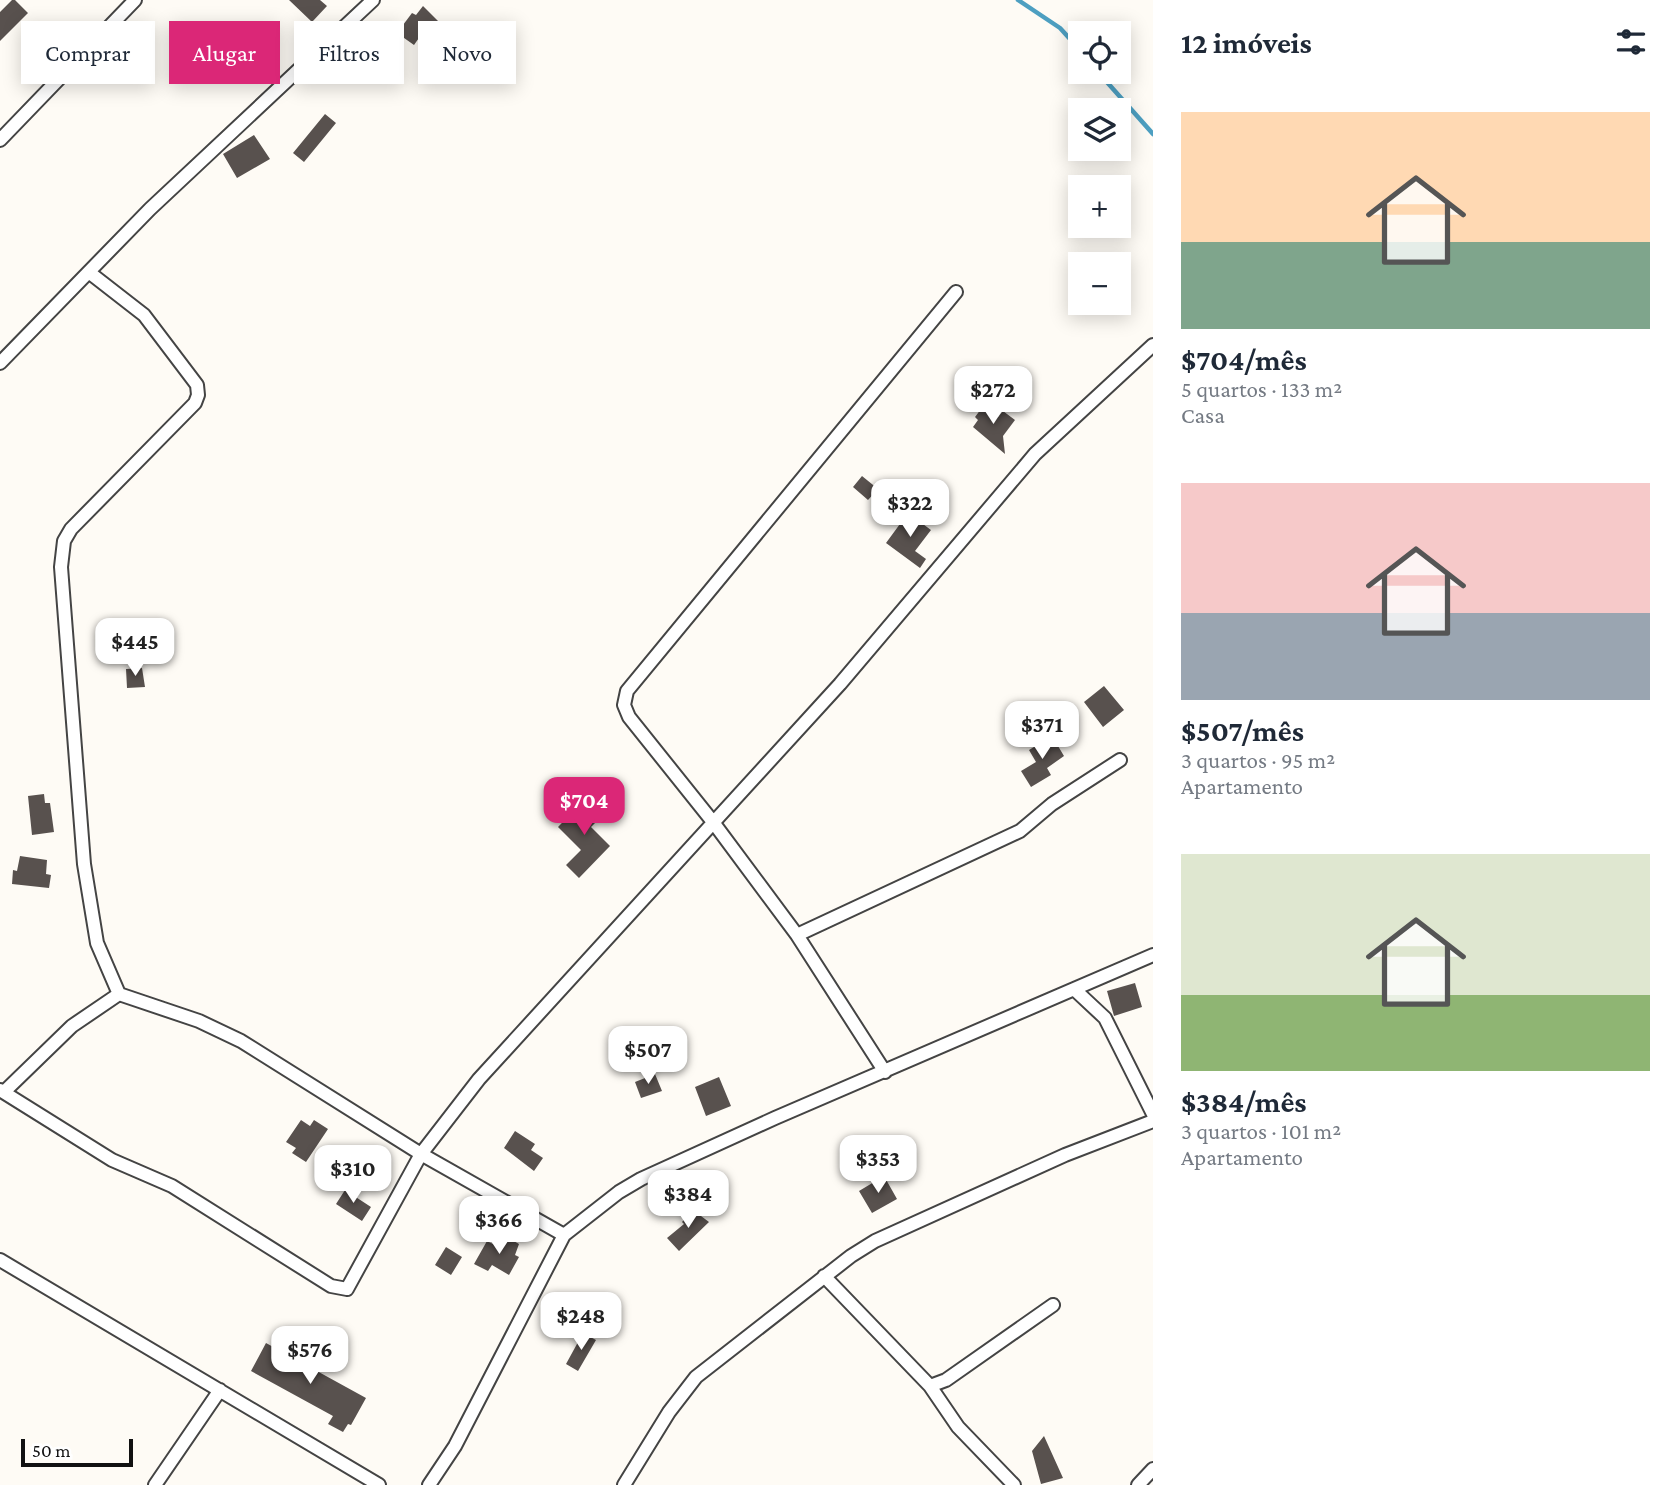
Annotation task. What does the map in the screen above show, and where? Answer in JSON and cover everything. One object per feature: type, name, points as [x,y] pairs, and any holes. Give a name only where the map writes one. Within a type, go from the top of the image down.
[{"type":"street","points":[[0,140],[135,0]]},
{"type":"street","points":[[0,363],[150,209],[373,0]]},
{"type":"street","points":[[90,273],[144,315],[197,385],[198,395],[185,413],[71,529],[62,554],[84,864],[97,943],[119,994],[199,1021],[241,1041],[421,1154],[564,1235]]},
{"type":"street","points":[[885,1072],[797,935],[713,822],[629,717],[624,705],[627,691],[956,292]]},
{"type":"street","points":[[119,994],[72,1026],[2,1091],[112,1160],[172,1186],[331,1286],[347,1289],[421,1154],[479,1079],[840,684],[1035,454],[1153,345]]},
{"type":"street","points":[[797,935],[1020,831],[1052,804],[1120,760]]},
{"type":"street","points":[[429,1485],[455,1446],[564,1235],[641,1179],[1153,955]]},
{"type":"street","points":[[1074,989],[1105,1018],[1153,1114]]},
{"type":"street","points":[[624,1485],[669,1412],[696,1377],[824,1276],[875,1241],[1065,1155],[1153,1121]]},
{"type":"street","points":[[0,1260],[379,1485]]},
{"type":"street","points":[[824,1276],[930,1386],[958,1427],[1014,1485]]},
{"type":"street","points":[[930,1386],[946,1380],[1053,1305]]},
{"type":"street","points":[[155,1485],[220,1390]]},
{"type":"street","points":[[1138,1485],[1153,1469]]},
{"type":"building","points":[[12,0],[28,13],[0,41],[0,12]]},
{"type":"building","points":[[289,0],[320,0],[327,6],[311,21]]},
{"type":"building","points":[[423,6],[438,21],[418,21],[418,39],[414,45],[404,38],[404,24],[412,13],[416,15]]},
{"type":"building","points":[[325,114],[336,123],[304,162],[293,153]]},
{"type":"building","points":[[254,135],[270,159],[237,178],[223,154]]},
{"type":"building","points":[[984,405],[998,417],[1003,411],[1015,420],[1003,436],[1005,454],[973,427],[978,420],[975,417]]},
{"type":"building","points":[[862,476],[878,489],[868,500],[853,487]]},
{"type":"building","points":[[908,513],[931,530],[915,551],[926,559],[920,568],[886,543]]},
{"type":"building","points":[[142,668],[145,687],[127,688],[126,669]]},
{"type":"building","points":[[1104,686],[1124,710],[1103,727],[1084,702]]},
{"type":"building","points":[[1052,736],[1064,756],[1047,768],[1051,775],[1031,787],[1021,771],[1036,762],[1029,750]]},
{"type":"building","points":[[44,794],[45,803],[50,803],[54,832],[32,835],[28,796]]},
{"type":"building","points":[[586,798],[603,815],[591,827],[610,846],[579,878],[566,865],[581,850],[558,827]]},
{"type":"building","points":[[20,856],[47,860],[46,874],[51,875],[49,888],[12,884],[13,870],[17,871]]},
{"type":"building","points":[[1135,983],[1142,1007],[1114,1016],[1107,991]]},
{"type":"building","points":[[655,1074],[662,1091],[641,1098],[635,1082]]},
{"type":"building","points":[[719,1077],[731,1106],[706,1116],[695,1087]]},
{"type":"building","points":[[301,1120],[310,1126],[314,1120],[328,1129],[306,1162],[292,1153],[296,1148],[286,1142]]},
{"type":"building","points":[[515,1131],[535,1144],[531,1150],[543,1158],[534,1171],[504,1148]]},
{"type":"building","points":[[884,1176],[897,1199],[872,1213],[859,1191]]},
{"type":"building","points":[[345,1190],[371,1207],[362,1221],[336,1204]]},
{"type":"building","points":[[693,1210],[709,1222],[679,1251],[667,1238],[684,1224],[682,1222]]},
{"type":"building","points":[[505,1236],[519,1244],[515,1255],[519,1257],[509,1275],[492,1265],[488,1271],[474,1264],[487,1241],[495,1245]]},
{"type":"building","points":[[446,1247],[462,1257],[451,1275],[435,1265]]},
{"type":"building","points":[[583,1333],[596,1340],[578,1371],[566,1364]]},
{"type":"building","points":[[266,1343],[366,1398],[351,1425],[348,1424],[343,1432],[328,1424],[333,1416],[251,1371]]},
{"type":"building","points":[[1044,1436],[1063,1478],[1041,1484],[1032,1451]]},
{"type":"waterway","points":[[1018,0],[1060,28],[1068,37]]},
{"type":"waterway","points":[[1109,84],[1153,134]]}]
